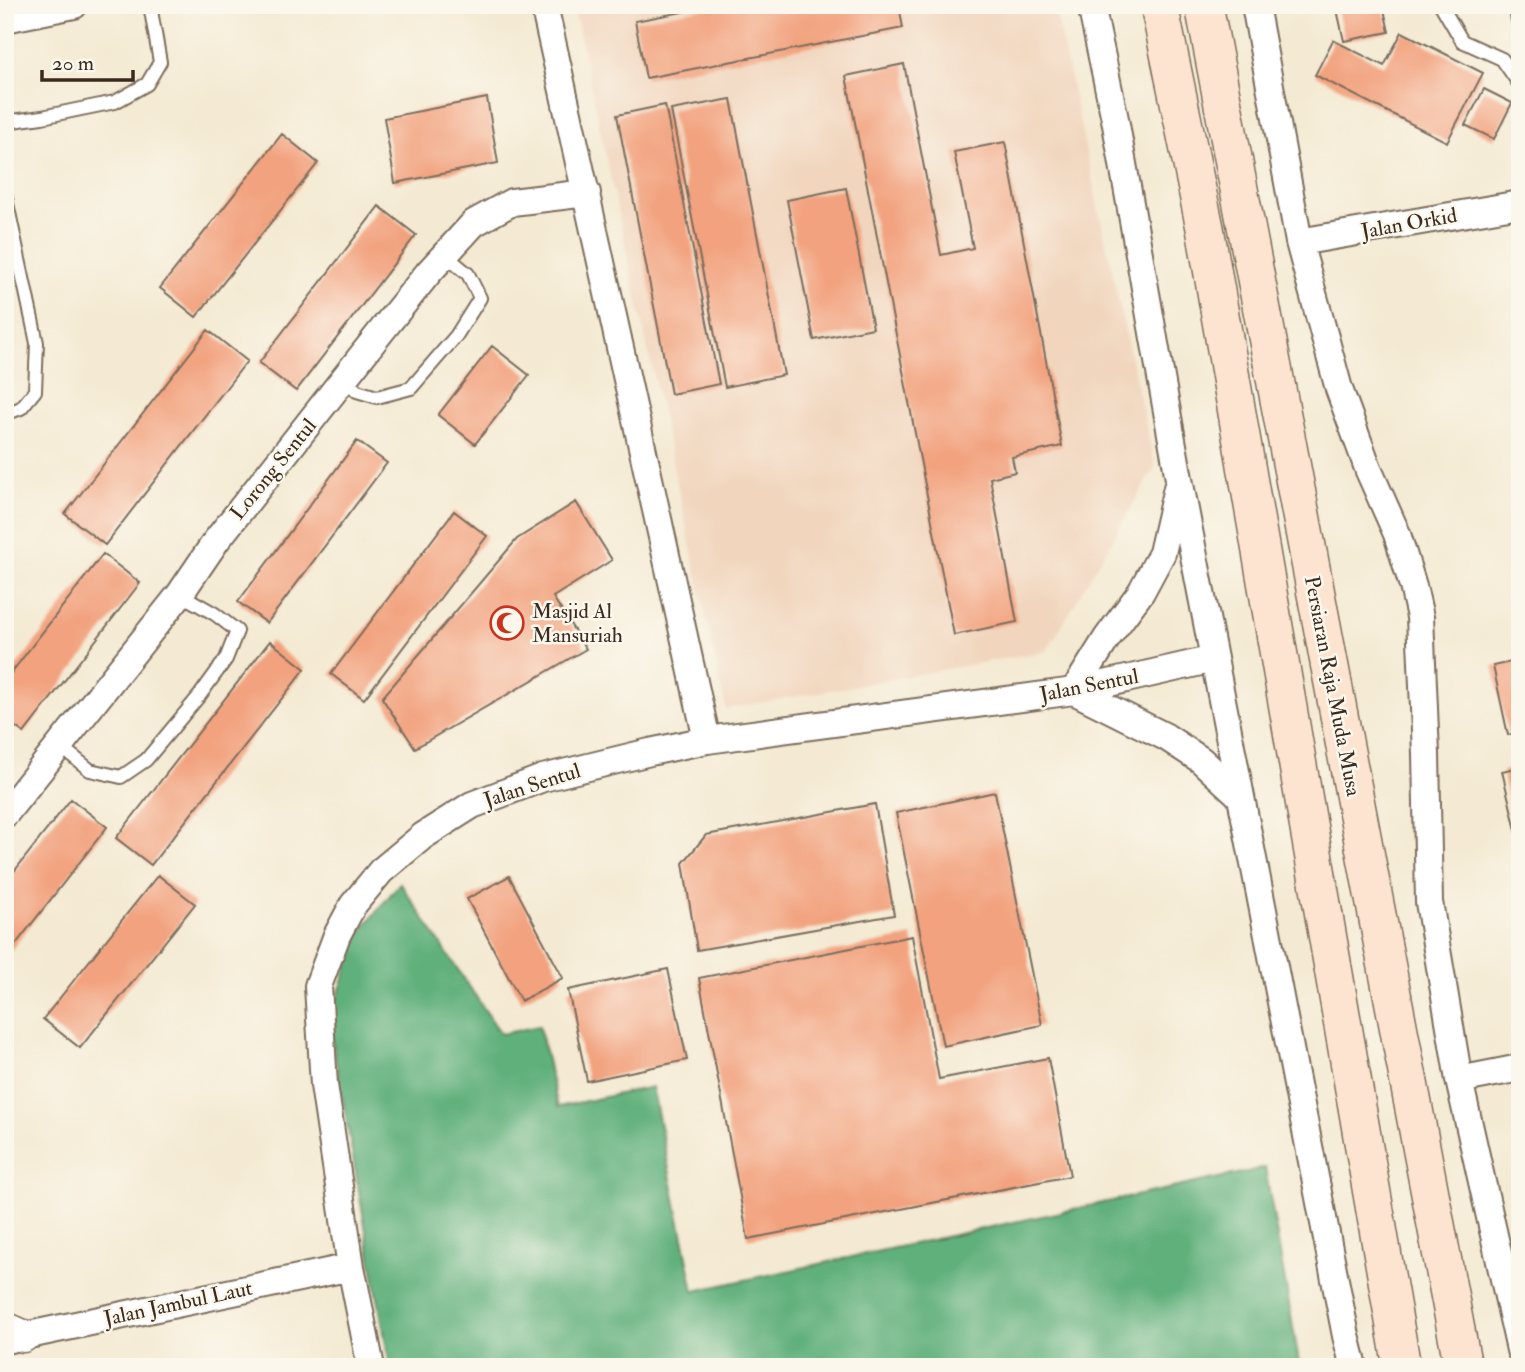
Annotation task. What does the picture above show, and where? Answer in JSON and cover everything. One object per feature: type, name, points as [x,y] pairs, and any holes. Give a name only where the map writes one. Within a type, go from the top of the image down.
[{"type":"main road","points":[[1159,5],[1205,228],[1402,1367]]},
{"type":"main road","name":"Persiaran Raja Muda Musa","points":[[1204,5],[1463,1367]]},
{"type":"street","points":[[5,19],[74,5]]},
{"type":"street","points":[[544,5],[707,740]]},
{"type":"street","points":[[1091,5],[1115,119],[1178,479],[1354,1367]]},
{"type":"street","points":[[1255,5],[1299,242],[1339,389],[1369,471],[1398,534],[1420,617],[1429,902],[1459,1080],[1520,1350]]},
{"type":"street","name":"Lorong Sentul","points":[[5,814],[180,594],[216,541],[383,329],[474,223],[512,202],[586,193]]},
{"type":"street","name":"Jalan Orkid","points":[[1299,242],[1520,204]]},
{"type":"street","points":[[1178,479],[1162,553],[1140,592],[1074,691],[1166,737],[1201,760],[1240,796]]},
{"type":"street","name":"Jalan Sentul","points":[[371,1367],[351,1267],[324,1085],[318,986],[337,934],[353,905],[381,871],[423,835],[472,805],[543,778],[650,752],[707,740],[1074,691],[1214,659]]},
{"type":"street","points":[[1459,1080],[1520,1068]]},
{"type":"street","name":"Jalan Jambul Laut","points":[[11,1335],[351,1267]]},
{"type":"street","points":[[1339,1367],[1346,1336]]},
{"type":"lane","points":[[5,122],[115,102],[147,84],[160,62],[150,5]]},
{"type":"lane","points":[[1441,5],[1462,41],[1502,59],[1520,85]]},
{"type":"lane","points":[[5,194],[37,343],[35,391],[21,408],[5,414]]},
{"type":"lane","points":[[345,379],[357,391],[377,397],[411,388],[456,336],[480,298],[468,274],[445,255]]},
{"type":"lane","points":[[60,746],[90,770],[121,777],[146,760],[200,695],[226,659],[237,631],[215,614],[180,594]]},
{"type":"shaded area","points":[[573,5],[1054,5],[1155,467],[1047,651],[726,709]]},
{"type":"green space","points":[[400,883],[501,1034],[539,1026],[558,1107],[652,1087],[694,1291],[1265,1168],[1300,1367],[390,1367],[329,1022],[359,933]]},
{"type":"building","points":[[719,5],[899,5],[903,28],[646,78],[635,21]]},
{"type":"building","points":[[1336,5],[1383,5],[1389,32],[1344,41]]},
{"type":"building","points":[[1508,5],[1520,5],[1520,52],[1517,53]]},
{"type":"building","points":[[1402,32],[1483,73],[1447,142],[1315,75],[1333,40],[1384,66]]},
{"type":"building","points":[[904,64],[941,255],[973,248],[954,152],[1005,142],[1062,446],[1012,457],[1015,472],[990,478],[1017,622],[954,635],[846,76]]},
{"type":"building","points":[[1484,89],[1512,103],[1494,139],[1465,125]]},
{"type":"building","points":[[487,98],[498,163],[395,183],[384,118]]},
{"type":"building","points":[[731,99],[784,375],[725,387],[671,110]]},
{"type":"building","points":[[665,105],[719,384],[671,394],[617,115]]},
{"type":"building","points":[[282,134],[318,163],[196,317],[160,288]]},
{"type":"building","points":[[846,188],[873,328],[814,340],[787,200]]},
{"type":"building","points":[[379,206],[416,235],[296,391],[259,363]]},
{"type":"building","points":[[208,330],[247,361],[105,545],[65,514]]},
{"type":"building","points":[[492,346],[529,375],[475,444],[438,415]]},
{"type":"building","points":[[357,441],[387,463],[267,623],[238,602]]},
{"type":"building","name":"Masjid Al Mansuriah","points":[[576,502],[612,560],[553,597],[586,649],[415,748],[382,698],[517,539]]},
{"type":"building","points":[[454,511],[487,536],[364,699],[331,674]]},
{"type":"building","points":[[103,554],[140,583],[24,733],[5,719],[5,681]]},
{"type":"building","points":[[270,641],[305,669],[151,865],[116,838]]},
{"type":"building","points":[[1520,660],[1520,732],[1508,735],[1493,666]]},
{"type":"building","points":[[5,729],[14,736],[5,746]]},
{"type":"building","points":[[1520,767],[1520,843],[1519,843],[1502,771]]},
{"type":"building","points":[[995,792],[1042,1025],[943,1046],[896,813]]},
{"type":"building","points":[[71,799],[107,827],[5,958],[5,883]]},
{"type":"building","points":[[875,804],[894,915],[697,950],[683,863],[706,835]]},
{"type":"building","points":[[158,875],[195,904],[80,1048],[43,1019]]},
{"type":"building","points":[[509,876],[563,978],[521,1001],[467,899]]},
{"type":"building","points":[[912,936],[939,1079],[1048,1058],[1070,1176],[748,1239],[699,978]]},
{"type":"building","points":[[668,969],[687,1060],[587,1081],[568,990]]},
{"type":"place","name":"Masjid Al Mansuriah","points":[[507,623]]}]
